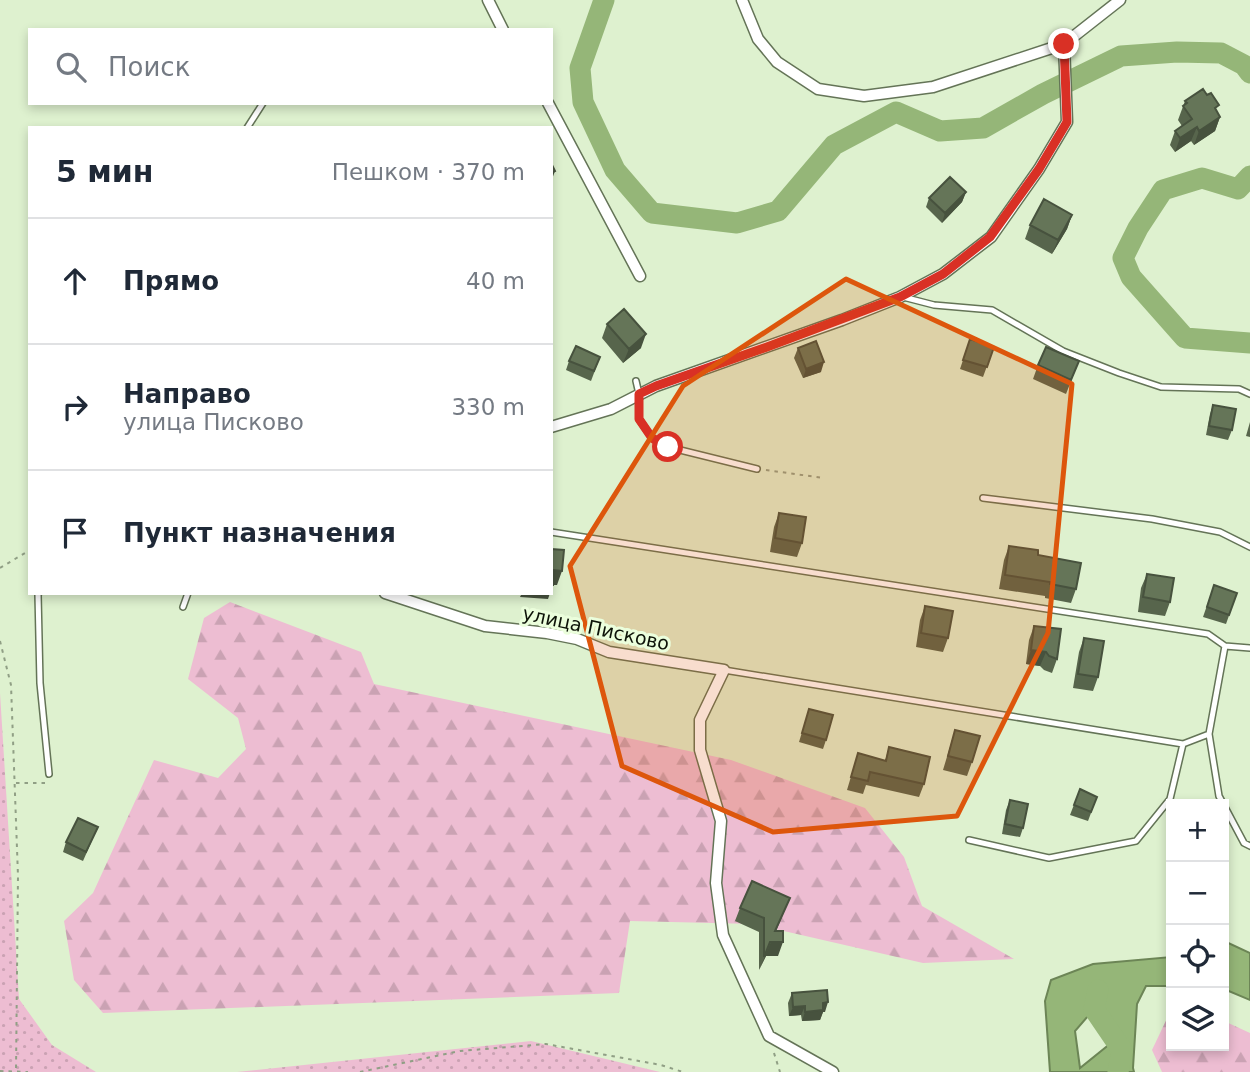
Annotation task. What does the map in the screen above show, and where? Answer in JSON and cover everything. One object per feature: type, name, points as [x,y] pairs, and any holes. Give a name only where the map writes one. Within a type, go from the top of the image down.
[{"type":"street","points":[[488,0],[502,28]]},
{"type":"street","points":[[742,0],[758,39],[777,62],[818,89],[864,96],[933,87],[1064,44],[1120,0]]},
{"type":"street","points":[[553,426],[611,409],[656,386],[900,297],[943,274],[990,237],[1039,169],[1067,122],[1064,44]]},
{"type":"street","points":[[549,105],[640,276]]},
{"type":"street","name":"улица Писково","points":[[392,595],[485,626],[547,633],[577,639],[609,652],[724,670]]},
{"type":"street","points":[[724,670],[700,720],[700,750],[721,821],[716,883],[723,935],[769,1036],[833,1072]]},
{"type":"lane","points":[[248,126],[262,105]]},
{"type":"lane","points":[[900,297],[934,305],[992,310],[1063,351],[1161,387],[1239,389],[1250,394]]},
{"type":"lane","points":[[636,381],[639,419],[652,438],[668,447],[757,469]]},
{"type":"lane","points":[[982,498],[1166,522],[1220,532],[1250,547]]},
{"type":"lane","points":[[553,532],[1208,634],[1225,646],[1250,648]]},
{"type":"lane","points":[[38,595],[40,683],[49,774]]},
{"type":"lane","points":[[183,607],[187,595]]},
{"type":"lane","points":[[1225,646],[1209,734],[1219,796],[1244,844],[1250,846]]},
{"type":"lane","points":[[724,670],[1183,744],[1209,734]]},
{"type":"lane","points":[[969,840],[1049,858],[1136,841],[1170,799],[1183,744]]},
{"type":"path","points":[[757,469],[824,478]]},
{"type":"path","points":[[0,568],[28,551]]},
{"type":"path","points":[[0,641],[11,685],[15,783],[18,876],[16,1072]]},
{"type":"path","points":[[15,783],[46,782],[49,774]]},
{"type":"path","points":[[769,1036],[780,1072]]},
{"type":"path","points":[[360,1072],[460,1051],[546,1044],[661,1065],[683,1072]]},
{"type":"path","points":[[0,1072],[28,1072]]},
{"type":"highlighted area","points":[[846,279],[1072,384],[1048,633],[957,816],[773,832],[622,766],[570,566],[683,386]]},
{"type":"green space","points":[[230,602],[361,652],[374,684],[731,760],[865,808],[904,857],[922,906],[1014,959],[923,963],[753,924],[630,921],[619,993],[103,1013],[74,980],[64,921],[93,893],[154,760],[218,778],[246,749],[238,718],[188,679],[204,618]]},
{"type":"green space","points":[[0,693],[19,999],[52,1045],[96,1072],[0,1072]]},
{"type":"green space","points":[[1166,1021],[1166,1051],[1229,1051],[1229,1023],[1250,1033],[1250,1072],[1162,1072],[1152,1050]]},
{"type":"green space","points":[[531,1041],[660,1072],[237,1072]]},
{"type":"shaded area","points":[[1229,943],[1250,953],[1250,1000],[1229,991]]},
{"type":"shaded area","points":[[1166,957],[1166,986],[1146,986],[1137,1004],[1134,1072],[1050,1072],[1045,1001],[1051,980],[1093,964]],"holes":[[[1107,1015],[1112,1021],[1111,1043],[1080,1068],[1075,1031],[1088,1016]]]},
{"type":"building","points":[[1203,89],[1207,95],[1211,93],[1219,105],[1215,108],[1220,117],[1199,131],[1197,127],[1180,138],[1175,131],[1192,119],[1183,106],[1187,103],[1185,101]]},
{"type":"building","points":[[950,177],[966,192],[945,213],[929,198]]},
{"type":"building","points":[[1044,199],[1072,215],[1058,240],[1030,225]]},
{"type":"building","points":[[624,309],[646,334],[629,349],[607,324]]},
{"type":"building","points":[[970,339],[994,347],[987,367],[963,360]]},
{"type":"building","points":[[816,341],[824,362],[806,369],[798,348]]},
{"type":"building","points":[[576,346],[600,357],[594,371],[569,361]]},
{"type":"building","points":[[1046,347],[1079,361],[1071,380],[1038,365]]},
{"type":"building","points":[[1213,405],[1236,409],[1232,430],[1209,426]]},
{"type":"building","points":[[779,513],[806,517],[802,543],[775,538]]},
{"type":"building","points":[[1009,546],[1038,550],[1038,555],[1081,563],[1076,589],[1005,575]]},
{"type":"building","points":[[553,549],[564,550],[562,571],[554,570],[553,585]]},
{"type":"building","points":[[1147,574],[1174,578],[1170,602],[1143,597]]},
{"type":"building","points":[[1214,585],[1237,593],[1229,615],[1207,607]]},
{"type":"building","points":[[925,606],[953,611],[948,638],[921,633]]},
{"type":"building","points":[[1034,626],[1061,629],[1057,659],[1046,652],[1031,650]]},
{"type":"building","points":[[1084,638],[1104,641],[1098,677],[1078,674]]},
{"type":"building","points":[[809,709],[833,715],[826,740],[802,733]]},
{"type":"building","points":[[955,730],[980,736],[972,762],[948,756]]},
{"type":"building","points":[[889,747],[930,757],[924,784],[870,772],[868,781],[851,777],[858,753],[886,761]]},
{"type":"building","points":[[1080,789],[1097,797],[1091,812],[1074,805]]},
{"type":"building","points":[[1010,800],[1028,804],[1023,828],[1005,824]]},
{"type":"building","points":[[78,818],[98,827],[86,852],[66,842]]},
{"type":"building","points":[[752,881],[790,898],[775,931],[783,931],[783,942],[770,942],[764,957],[764,918],[740,908]]},
{"type":"building","points":[[827,990],[828,1002],[823,1003],[823,1010],[805,1012],[805,1006],[793,1007],[792,993]]},
{"type":"waterway","points":[[604,0],[580,68],[583,102],[615,170],[652,213],[737,223],[778,211],[834,145],[896,112],[940,131],[983,128],[1043,94],[1121,56],[1177,52],[1221,53],[1244,65],[1250,73]]},
{"type":"waterway","points":[[1250,176],[1238,189],[1202,178],[1163,190],[1138,228],[1123,258],[1131,277],[1185,338],[1250,343]]},
{"type":"waterway","points":[[1098,990],[1094,1009],[1122,1050],[1118,1072]]},
{"type":"route","points":[[668,447],[652,438],[639,419],[639,394],[900,297],[943,274],[990,237],[1039,169],[1067,122],[1064,44]]}]
